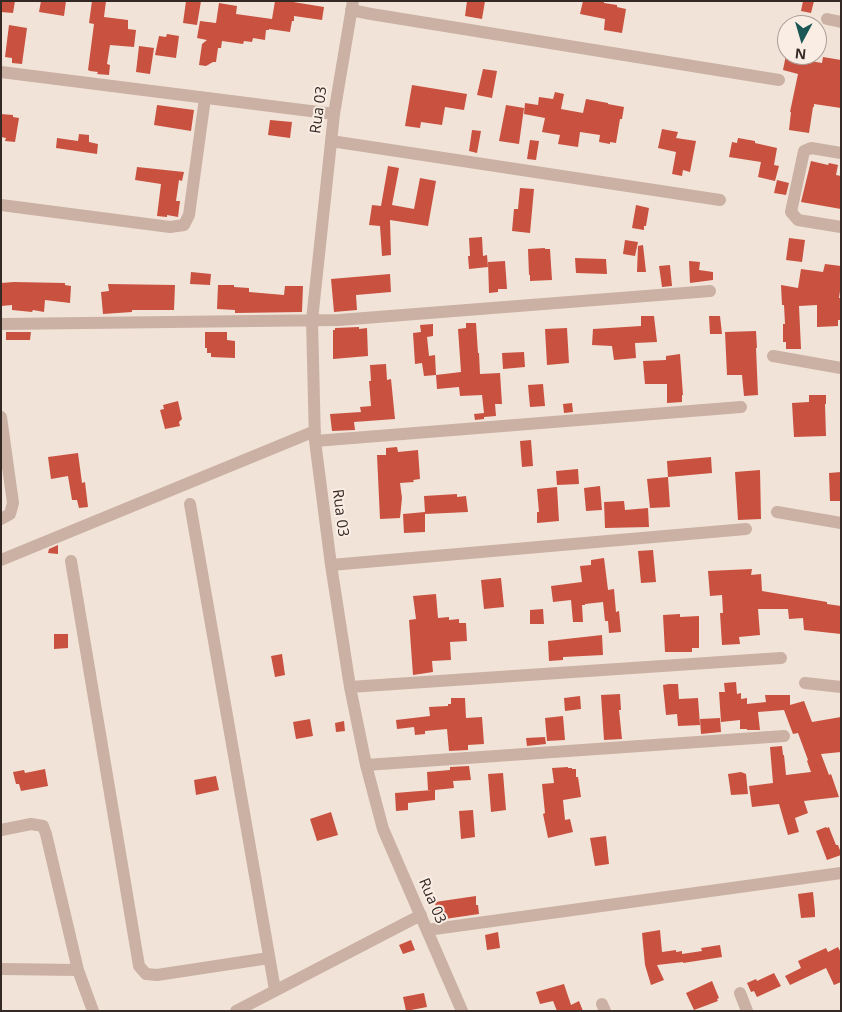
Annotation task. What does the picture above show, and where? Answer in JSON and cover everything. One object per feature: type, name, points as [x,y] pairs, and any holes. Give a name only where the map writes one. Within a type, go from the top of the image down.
[{"type":"street","points":[[352,6],[380,16],[779,80]]},
{"type":"street","name":"Rua 03","points":[[352,6],[334,114],[312,320],[315,436],[331,565],[350,687],[366,765],[383,829],[462,1011]]},
{"type":"street","points":[[827,19],[841,22]]},
{"type":"street","points":[[1,72],[334,114]]},
{"type":"street","points":[[1,205],[170,227],[184,225],[189,215],[206,98]]},
{"type":"street","points":[[331,141],[720,200]]},
{"type":"street","points":[[841,152],[811,148],[804,151],[791,212],[798,220],[841,227]]},
{"type":"street","points":[[1,324],[340,320],[710,291]]},
{"type":"street","points":[[773,356],[841,368]]},
{"type":"street","points":[[1,560],[315,436],[741,407]]},
{"type":"street","points":[[1,417],[13,503],[10,514],[1,519]]},
{"type":"street","points":[[190,504],[275,990]]},
{"type":"street","points":[[777,512],[841,523]]},
{"type":"street","points":[[331,565],[746,529]]},
{"type":"street","points":[[72,561],[139,966],[146,974],[157,975],[270,958]]},
{"type":"street","points":[[350,687],[781,658]]},
{"type":"street","points":[[805,683],[841,687]]},
{"type":"street","points":[[366,765],[784,736]]},
{"type":"street","points":[[1,830],[31,824],[43,826],[78,970],[93,1011]]},
{"type":"street","points":[[427,930],[841,874]]},
{"type":"street","points":[[236,1011],[420,915]]},
{"type":"street","points":[[1,969],[78,970]]},
{"type":"street","points":[[740,993],[747,1011]]},
{"type":"building","points":[[1,1],[15,1],[13,13],[1,12]]},
{"type":"building","points":[[41,1],[66,1],[64,16],[39,12]]},
{"type":"building","points":[[92,1],[106,1],[104,17],[128,20],[128,29],[136,30],[134,47],[110,45],[107,64],[110,65],[109,75],[97,74],[98,72],[88,70],[94,24],[89,23]]},
{"type":"building","points":[[186,1],[201,1],[197,25],[183,23]]},
{"type":"building","points":[[275,1],[324,7],[322,20],[294,16],[290,32],[269,29],[266,30],[265,40],[253,38],[252,42],[244,41],[243,44],[222,41],[221,48],[218,48],[216,62],[206,66],[199,65],[202,44],[207,40],[197,38],[200,21],[216,23],[219,3],[237,6],[236,14],[272,19]]},
{"type":"building","points":[[467,1],[485,1],[482,19],[465,16]]},
{"type":"building","points":[[583,1],[604,1],[604,3],[626,9],[622,33],[604,30],[605,19],[580,14]]},
{"type":"building","points":[[803,1],[814,1],[811,13],[801,11]]},
{"type":"building","points":[[9,25],[27,28],[22,64],[12,63],[12,58],[5,57]]},
{"type":"building","points":[[167,34],[179,36],[176,58],[155,55],[159,36],[166,37]]},
{"type":"building","points":[[139,46],[154,48],[150,74],[136,72]]},
{"type":"building","points":[[827,58],[841,60],[841,108],[814,104],[809,133],[789,130],[790,112],[798,74],[783,70],[784,65],[827,65]]},
{"type":"building","points":[[483,69],[497,71],[492,98],[477,95]]},
{"type":"building","points":[[412,85],[467,94],[464,110],[445,107],[442,125],[421,122],[420,128],[405,126]]},
{"type":"building","points":[[555,92],[564,94],[561,109],[583,113],[586,99],[624,107],[616,143],[599,142],[600,135],[580,132],[578,147],[558,144],[560,135],[542,132],[545,118],[524,114],[525,103],[538,105],[539,97],[553,99]]},
{"type":"building","points":[[157,105],[194,110],[191,131],[154,125]]},
{"type":"building","points":[[506,105],[524,108],[519,144],[499,141]]},
{"type":"building","points":[[1,114],[13,115],[13,117],[19,118],[15,142],[5,141],[6,138],[1,137]]},
{"type":"building","points":[[270,120],[292,122],[290,138],[268,135]]},
{"type":"building","points":[[662,129],[678,132],[676,138],[696,141],[690,172],[683,170],[682,176],[672,174],[676,152],[658,148]]},
{"type":"building","points":[[472,130],[481,131],[477,153],[469,151]]},
{"type":"building","points":[[79,134],[89,135],[89,142],[98,144],[97,154],[56,148],[57,138],[78,141]]},
{"type":"building","points":[[738,138],[777,148],[774,165],[779,166],[775,181],[758,177],[761,162],[729,157],[732,142],[737,143]]},
{"type":"building","points":[[530,140],[539,141],[536,160],[527,159]]},
{"type":"building","points":[[811,161],[838,165],[836,175],[841,176],[841,209],[801,202]]},
{"type":"building","points":[[388,166],[399,168],[392,205],[414,209],[420,178],[436,181],[428,226],[390,220],[391,255],[382,256],[380,226],[369,225],[372,205],[381,206]]},
{"type":"building","points":[[137,167],[184,172],[182,181],[179,180],[176,201],[180,201],[178,217],[157,216],[161,184],[135,180]]},
{"type":"building","points":[[777,180],[789,183],[786,195],[774,193]]},
{"type":"building","points":[[520,188],[534,189],[530,233],[512,231],[514,209],[518,209]]},
{"type":"building","points":[[636,205],[649,208],[644,230],[632,228]]},
{"type":"building","points":[[482,237],[483,256],[487,255],[488,267],[469,269],[469,238]]},
{"type":"building","points":[[789,238],[805,240],[802,262],[786,260]]},
{"type":"building","points":[[625,240],[638,242],[635,256],[623,254]]},
{"type":"building","points":[[643,245],[646,272],[637,272],[638,246]]},
{"type":"building","points":[[528,249],[550,249],[552,280],[530,281]]},
{"type":"building","points":[[575,258],[606,259],[607,274],[576,273]]},
{"type":"building","points":[[505,261],[507,289],[498,289],[498,292],[489,293],[488,262]]},
{"type":"building","points":[[689,261],[700,262],[699,270],[713,272],[713,280],[690,283]]},
{"type":"building","points":[[825,264],[841,266],[839,298],[841,298],[841,320],[838,320],[838,326],[817,327],[817,305],[799,306],[801,349],[786,349],[786,342],[783,342],[783,324],[785,324],[781,285],[798,288],[801,269],[823,272]]},
{"type":"building","points":[[670,265],[672,286],[662,287],[659,266]]},
{"type":"building","points":[[191,272],[211,274],[210,285],[190,284]]},
{"type":"building","points":[[390,274],[391,292],[356,295],[357,310],[334,312],[331,279]]},
{"type":"building","points":[[1,283],[65,283],[65,285],[71,286],[70,303],[45,300],[44,312],[12,310],[12,305],[1,306]]},
{"type":"building","points":[[108,284],[175,285],[174,310],[132,310],[132,312],[103,314],[101,292],[109,291]]},
{"type":"building","points":[[218,285],[234,285],[234,287],[249,288],[249,292],[284,295],[285,286],[303,286],[302,312],[235,313],[235,310],[217,309]]},
{"type":"building","points":[[641,316],[654,316],[657,342],[635,343],[636,358],[614,360],[612,346],[592,345],[593,329],[641,326]]},
{"type":"building","points":[[709,316],[720,316],[722,334],[710,334]]},
{"type":"building","points":[[466,323],[476,323],[480,374],[500,373],[502,404],[495,404],[496,416],[475,420],[474,414],[484,413],[482,395],[460,396],[459,387],[437,389],[436,375],[461,372],[458,329],[466,328]]},
{"type":"building","points":[[433,324],[433,336],[427,337],[429,356],[435,355],[436,375],[424,376],[422,363],[415,364],[413,333],[421,332],[420,325]]},
{"type":"building","points":[[359,327],[359,329],[367,328],[368,356],[333,359],[333,330],[335,328]]},
{"type":"building","points":[[567,328],[569,363],[547,365],[545,329]]},
{"type":"building","points":[[756,331],[758,395],[744,396],[742,375],[727,375],[725,332]]},
{"type":"building","points":[[6,332],[31,332],[30,340],[6,340]]},
{"type":"building","points":[[205,332],[227,332],[227,340],[235,341],[235,358],[211,357],[211,353],[207,353],[207,348],[205,348]]},
{"type":"building","points":[[524,352],[525,367],[503,369],[502,353]]},
{"type":"building","points":[[680,354],[682,402],[667,403],[667,384],[645,384],[643,361],[666,360],[666,356]]},
{"type":"building","points":[[386,364],[387,380],[391,379],[395,419],[354,422],[355,430],[332,431],[330,414],[361,412],[360,407],[371,406],[370,365]]},
{"type":"building","points":[[543,384],[545,406],[530,407],[528,385]]},
{"type":"building","points":[[809,395],[826,395],[826,436],[794,437],[792,403],[809,402]]},
{"type":"building","points":[[178,401],[182,419],[179,422],[180,426],[165,429],[160,410],[164,409],[163,405]]},
{"type":"building","points":[[572,403],[573,412],[564,413],[563,404]]},
{"type":"building","points":[[531,440],[533,466],[522,467],[520,441]]},
{"type":"building","points":[[397,447],[398,452],[418,450],[420,479],[413,480],[414,482],[400,483],[402,498],[400,518],[380,519],[377,455],[386,455],[386,448]]},
{"type":"building","points":[[78,453],[82,483],[85,482],[88,507],[79,508],[77,500],[72,500],[68,476],[51,479],[48,457]]},
{"type":"building","points":[[711,457],[712,473],[668,477],[667,461]]},
{"type":"building","points":[[578,469],[579,484],[557,485],[556,471]]},
{"type":"building","points":[[760,470],[761,519],[738,520],[735,472]]},
{"type":"building","points":[[841,472],[841,501],[830,501],[829,473]]},
{"type":"building","points":[[668,477],[670,507],[650,508],[647,479]]},
{"type":"building","points":[[600,486],[602,510],[586,511],[584,488]]},
{"type":"building","points":[[557,487],[559,521],[537,523],[537,512],[539,512],[537,489]]},
{"type":"building","points":[[457,494],[457,497],[466,496],[468,512],[425,514],[425,532],[404,533],[403,514],[425,512],[424,496]]},
{"type":"building","points":[[624,501],[625,510],[648,508],[649,527],[605,528],[604,502]]},
{"type":"building","points":[[58,545],[58,554],[48,553],[49,549]]},
{"type":"building","points":[[653,550],[656,582],[641,583],[638,551]]},
{"type":"building","points":[[604,558],[608,590],[614,589],[616,612],[619,611],[621,632],[609,633],[608,621],[605,621],[603,602],[582,605],[583,622],[573,622],[571,600],[553,602],[551,586],[582,582],[580,566],[591,565],[591,560]]},
{"type":"building","points":[[752,569],[751,575],[761,574],[762,591],[841,606],[841,634],[804,630],[803,618],[789,619],[788,609],[758,609],[760,635],[739,637],[740,644],[722,645],[720,613],[723,613],[722,595],[710,596],[708,571]]},
{"type":"building","points":[[501,578],[504,607],[484,609],[481,580]]},
{"type":"building","points":[[436,594],[438,618],[449,617],[449,620],[459,619],[459,623],[466,623],[467,641],[450,642],[451,660],[432,661],[433,672],[413,675],[409,620],[416,619],[413,596]]},
{"type":"building","points":[[543,609],[544,624],[530,624],[530,610]]},
{"type":"building","points":[[680,614],[680,617],[699,616],[699,648],[692,648],[692,652],[665,652],[663,615]]},
{"type":"building","points":[[54,634],[68,634],[68,648],[54,649]]},
{"type":"building","points":[[602,635],[603,655],[563,657],[563,660],[549,661],[548,641]]},
{"type":"building","points":[[282,654],[285,675],[275,677],[271,656]]},
{"type":"building","points":[[736,682],[737,694],[741,693],[741,699],[747,698],[747,704],[766,702],[765,695],[790,695],[790,705],[804,701],[812,722],[841,717],[841,752],[821,754],[829,775],[831,774],[839,797],[804,801],[808,813],[795,818],[799,832],[788,835],[779,804],[752,807],[749,786],[773,783],[770,747],[782,746],[786,775],[811,772],[798,733],[793,734],[784,710],[758,712],[760,730],[740,729],[740,720],[721,722],[719,692],[725,692],[724,683]]},
{"type":"building","points":[[678,684],[679,699],[698,698],[700,725],[678,726],[677,714],[666,715],[663,685]]},
{"type":"building","points":[[620,694],[621,710],[619,710],[622,739],[604,740],[601,695]]},
{"type":"building","points":[[580,696],[581,709],[565,711],[564,698]]},
{"type":"building","points":[[451,698],[465,698],[466,718],[482,717],[484,744],[468,745],[468,750],[449,751],[447,729],[425,731],[425,734],[415,735],[414,727],[397,729],[396,720],[430,716],[429,707],[448,706],[448,704],[451,704]]},
{"type":"building","points":[[563,716],[565,740],[547,741],[545,718]]},
{"type":"building","points":[[720,718],[721,732],[701,734],[700,719]]},
{"type":"building","points":[[310,719],[313,736],[296,739],[293,722]]},
{"type":"building","points":[[344,721],[345,731],[336,732],[335,723]]},
{"type":"building","points":[[545,737],[546,744],[527,746],[526,738]]},
{"type":"building","points":[[469,766],[471,780],[453,781],[454,788],[435,790],[435,800],[408,803],[408,810],[396,811],[395,793],[432,790],[428,790],[427,772],[450,770],[450,767]]},
{"type":"building","points":[[568,767],[576,769],[581,797],[563,800],[565,820],[570,819],[573,832],[548,838],[543,814],[545,813],[542,784],[554,783],[552,768]]},
{"type":"building","points":[[45,769],[48,786],[21,791],[19,784],[16,784],[13,772],[24,770],[25,773]]},
{"type":"building","points":[[741,772],[746,774],[748,794],[731,795],[728,774]]},
{"type":"building","points":[[503,773],[506,810],[491,812],[488,774]]},
{"type":"building","points":[[216,776],[219,790],[196,795],[194,780]]},
{"type":"building","points":[[473,810],[475,837],[461,839],[459,811]]},
{"type":"building","points":[[331,812],[338,835],[317,841],[310,819]]},
{"type":"building","points":[[829,827],[841,853],[841,855],[827,860],[816,831]]},
{"type":"building","points":[[606,836],[609,864],[595,866],[590,838]]},
{"type":"building","points":[[813,892],[815,917],[801,918],[798,894]]},
{"type":"building","points":[[476,896],[479,914],[438,920],[435,902]]},
{"type":"building","points":[[660,930],[662,952],[676,950],[676,952],[682,951],[682,954],[702,951],[701,948],[720,945],[722,957],[657,965],[664,980],[651,985],[645,965],[642,933]]},
{"type":"building","points":[[498,932],[500,948],[487,950],[485,935]]},
{"type":"building","points":[[411,940],[415,950],[403,954],[399,945]]},
{"type":"building","points":[[838,947],[841,953],[841,982],[834,985],[826,968],[790,985],[785,976],[801,968],[798,961],[826,948],[828,952]]},
{"type":"building","points":[[774,973],[781,986],[757,997],[754,991],[751,992],[747,983],[756,979],[757,981]]},
{"type":"building","points":[[712,981],[719,998],[717,999],[718,1001],[694,1010],[686,993]]},
{"type":"building","points":[[564,984],[571,1005],[579,1001],[583,1011],[557,1011],[553,1001],[540,1004],[536,992]]},
{"type":"building","points":[[424,993],[427,1007],[406,1011],[403,997]]}]
